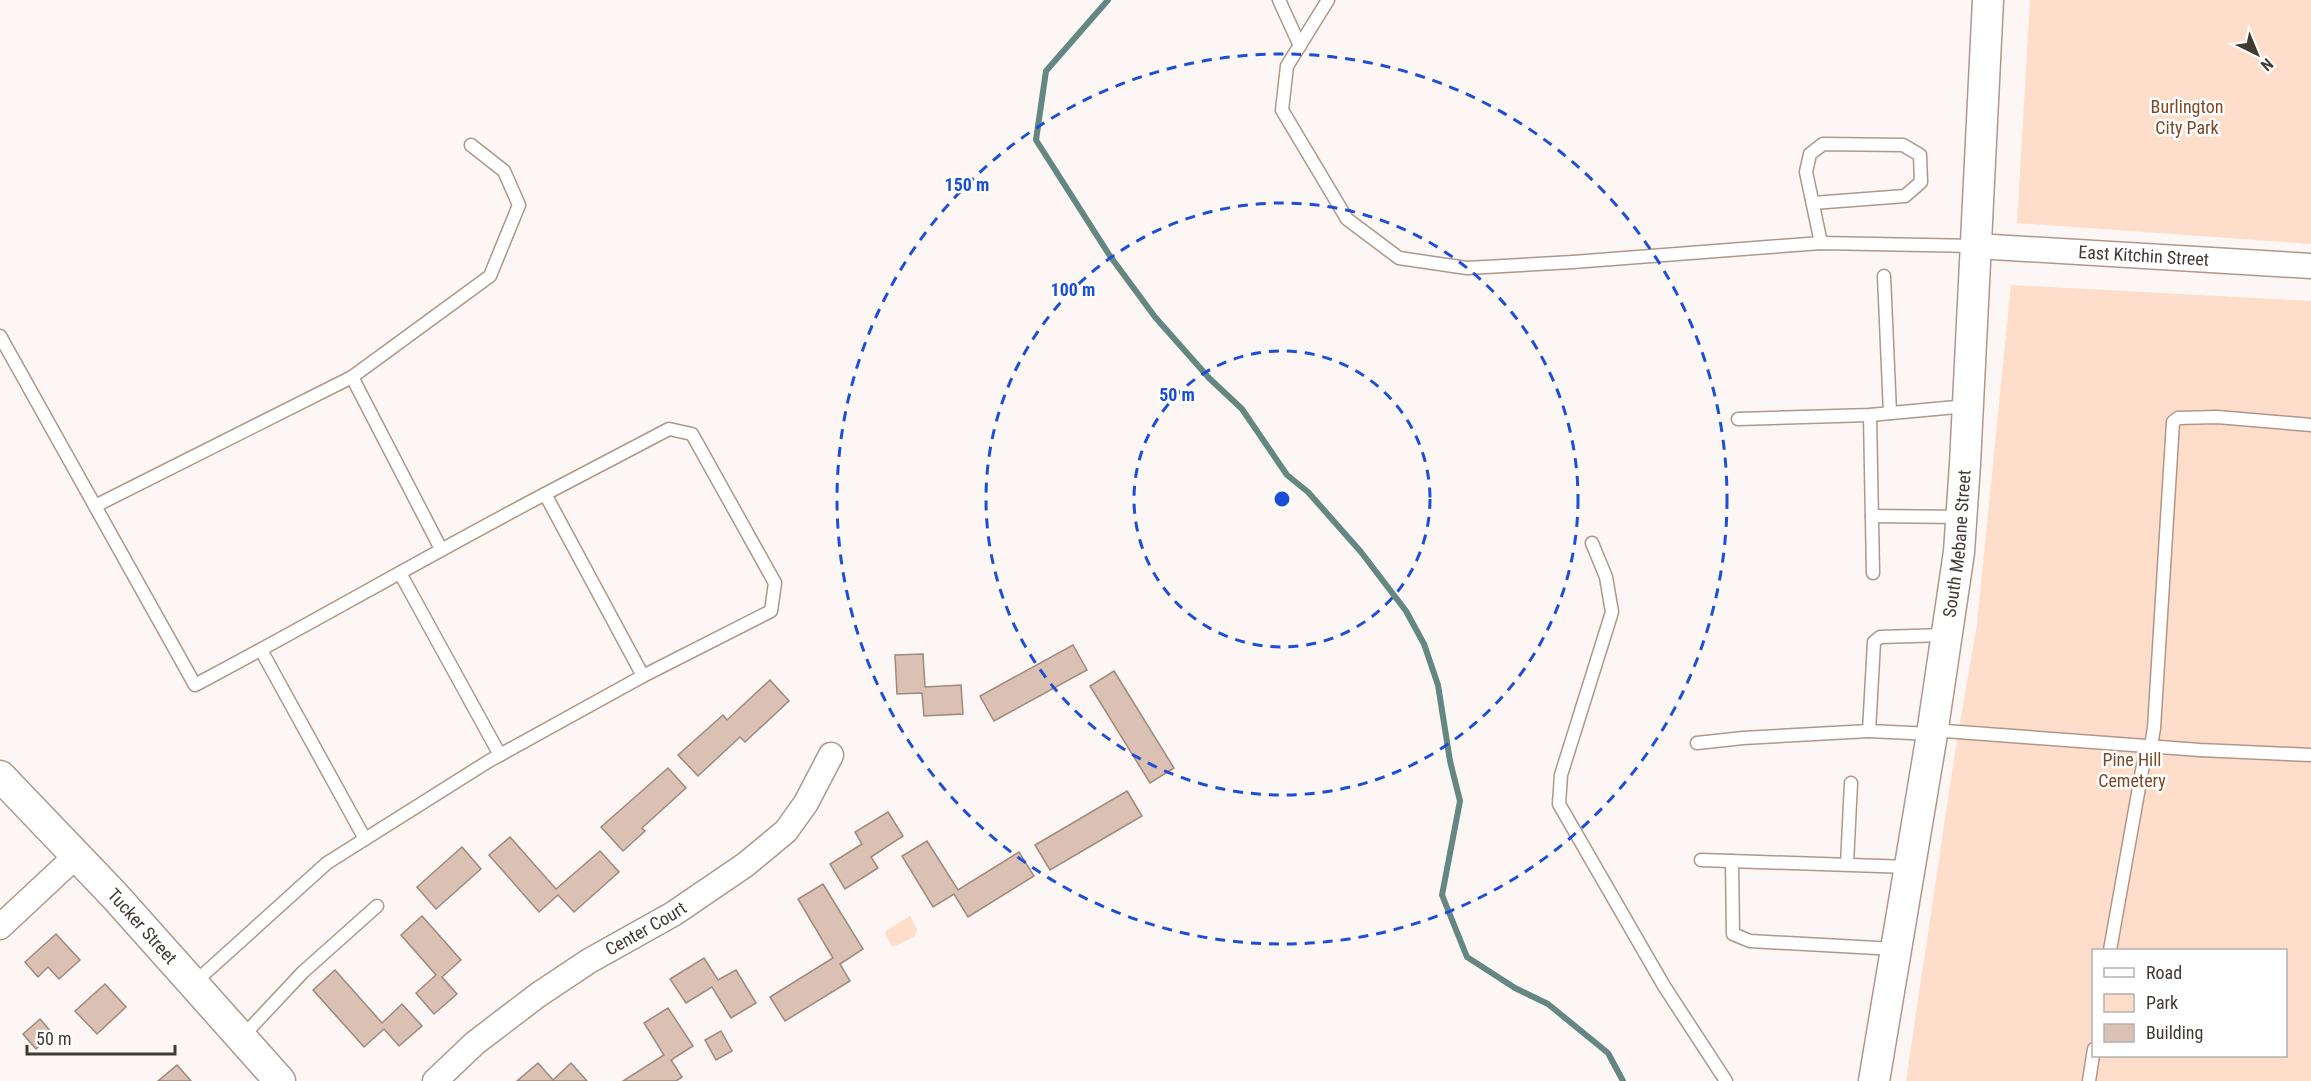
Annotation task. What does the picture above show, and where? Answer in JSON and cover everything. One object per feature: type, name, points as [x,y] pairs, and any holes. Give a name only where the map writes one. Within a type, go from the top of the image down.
[{"type":"street","name":"South Mebane Street","points":[[1874,1081],[1932,732],[1959,552],[1988,0]]},
{"type":"street","name":"East Kitchin Street","points":[[1976,246],[2311,266]]},
{"type":"street","name":"Center Court","points":[[435,1081],[475,1043],[538,995],[589,961],[673,914],[745,865],[786,831],[806,803],[831,755]]},
{"type":"street","name":"Tucker Street","points":[[0,776],[76,856],[280,1081]]},
{"type":"street","points":[[0,927],[76,856]]},
{"type":"lane","points":[[1279,0],[1300,46]]},
{"type":"lane","points":[[1328,0],[1287,66],[1282,110],[1347,219],[1399,258],[1467,268],[1821,243],[1976,246]]},
{"type":"lane","points":[[95,506],[352,377],[490,276],[519,205],[504,171],[471,144]]},
{"type":"lane","points":[[1813,203],[1905,196],[1921,182],[1920,154],[1903,145],[1822,144],[1810,154],[1806,172],[1821,243]]},
{"type":"lane","points":[[1884,276],[1890,413]]},
{"type":"lane","points":[[0,336],[195,685],[441,549],[669,429],[692,435],[776,583],[771,611],[643,676],[500,755],[327,863],[193,984]]},
{"type":"lane","points":[[352,377],[441,549]]},
{"type":"lane","points":[[1738,419],[1870,415],[1968,406]]},
{"type":"lane","points":[[1870,415],[1873,573]]},
{"type":"lane","points":[[2110,949],[2144,765],[2151,746],[2154,728],[2173,422],[2178,418],[2217,417],[2311,424]]},
{"type":"lane","points":[[544,494],[643,676]]},
{"type":"lane","points":[[1872,516],[1961,517]]},
{"type":"lane","points":[[1592,543],[1606,577],[1612,612],[1561,775],[1559,804],[1658,976],[1726,1081]]},
{"type":"lane","points":[[400,573],[500,755]]},
{"type":"lane","points":[[1869,731],[1874,642],[1880,637],[1947,635]]},
{"type":"lane","points":[[261,650],[365,839]]},
{"type":"lane","points":[[1697,743],[1869,731],[1932,732],[2311,755]]},
{"type":"lane","points":[[1847,864],[1851,783]]},
{"type":"lane","points":[[1701,860],[1910,867]]},
{"type":"lane","points":[[1732,861],[1733,934],[1750,941],[1896,949]]},
{"type":"lane","points":[[241,1038],[303,972],[377,906]]},
{"type":"lane","points":[[2089,1081],[2093,1057]]},
{"type":"green space","name":"Burlington City Park","points":[[2030,0],[2311,0],[2311,244],[2017,223]]},
{"type":"green space","name":"Pine Hill Cemetery","points":[[2011,285],[2311,301],[2311,1081],[1906,1081],[1955,752],[1977,624]]},
{"type":"green space","points":[[910,916],[917,929],[915,936],[892,946],[885,934],[887,930]]},
{"type":"building","points":[[1073,645],[1087,670],[994,721],[980,696]]},
{"type":"building","points":[[923,654],[925,687],[961,685],[963,714],[924,716],[922,693],[897,694],[895,655]]},
{"type":"building","points":[[1114,671],[1174,768],[1150,783],[1090,686]]},
{"type":"building","points":[[770,680],[789,701],[745,742],[740,737],[698,776],[678,755],[723,715],[727,720]]},
{"type":"building","points":[[668,768],[686,788],[642,828],[645,831],[623,851],[601,827]]},
{"type":"building","points":[[1127,791],[1142,816],[1050,870],[1035,845]]},
{"type":"building","points":[[888,812],[903,836],[871,857],[878,868],[845,889],[830,864],[862,844],[855,832]]},
{"type":"building","points":[[510,837],[556,889],[600,851],[619,872],[574,912],[558,895],[539,912],[489,855]]},
{"type":"building","points":[[927,841],[958,890],[1019,852],[1034,876],[968,917],[954,894],[933,907],[902,856]]},
{"type":"building","points":[[462,847],[481,869],[436,909],[417,887]]},
{"type":"building","points":[[823,884],[863,949],[840,964],[850,981],[785,1021],[770,997],[833,958],[798,899]]},
{"type":"building","points":[[422,916],[461,960],[442,977],[457,994],[434,1014],[416,993],[436,975],[401,935]]},
{"type":"building","points":[[56,934],[80,960],[59,979],[48,967],[38,977],[25,962]]},
{"type":"building","points":[[704,958],[718,980],[736,970],[756,1003],[731,1018],[712,987],[686,1003],[670,979]]},
{"type":"building","points":[[335,970],[382,1023],[402,1004],[422,1026],[399,1046],[384,1029],[364,1047],[313,990]]},
{"type":"building","points":[[105,984],[126,1007],[97,1034],[75,1011]]},
{"type":"building","points":[[668,1008],[693,1046],[671,1060],[682,1077],[676,1081],[623,1081],[664,1055],[644,1023]]},
{"type":"building","points":[[40,1019],[53,1034],[36,1049],[23,1034]]},
{"type":"building","points":[[721,1031],[732,1051],[716,1060],[705,1040]]},
{"type":"building","points":[[538,1063],[553,1080],[571,1063],[587,1081],[517,1081]]},
{"type":"building","points":[[177,1065],[191,1081],[158,1081]]},
{"type":"waterway","points":[[1108,0],[1046,71],[1036,140],[1110,256],[1155,317],[1209,378],[1242,409],[1287,475],[1308,492],[1361,552],[1406,611],[1424,644],[1438,685],[1450,761],[1460,801],[1442,895],[1467,957],[1515,988],[1548,1004],[1608,1053],[1623,1081]]}]
